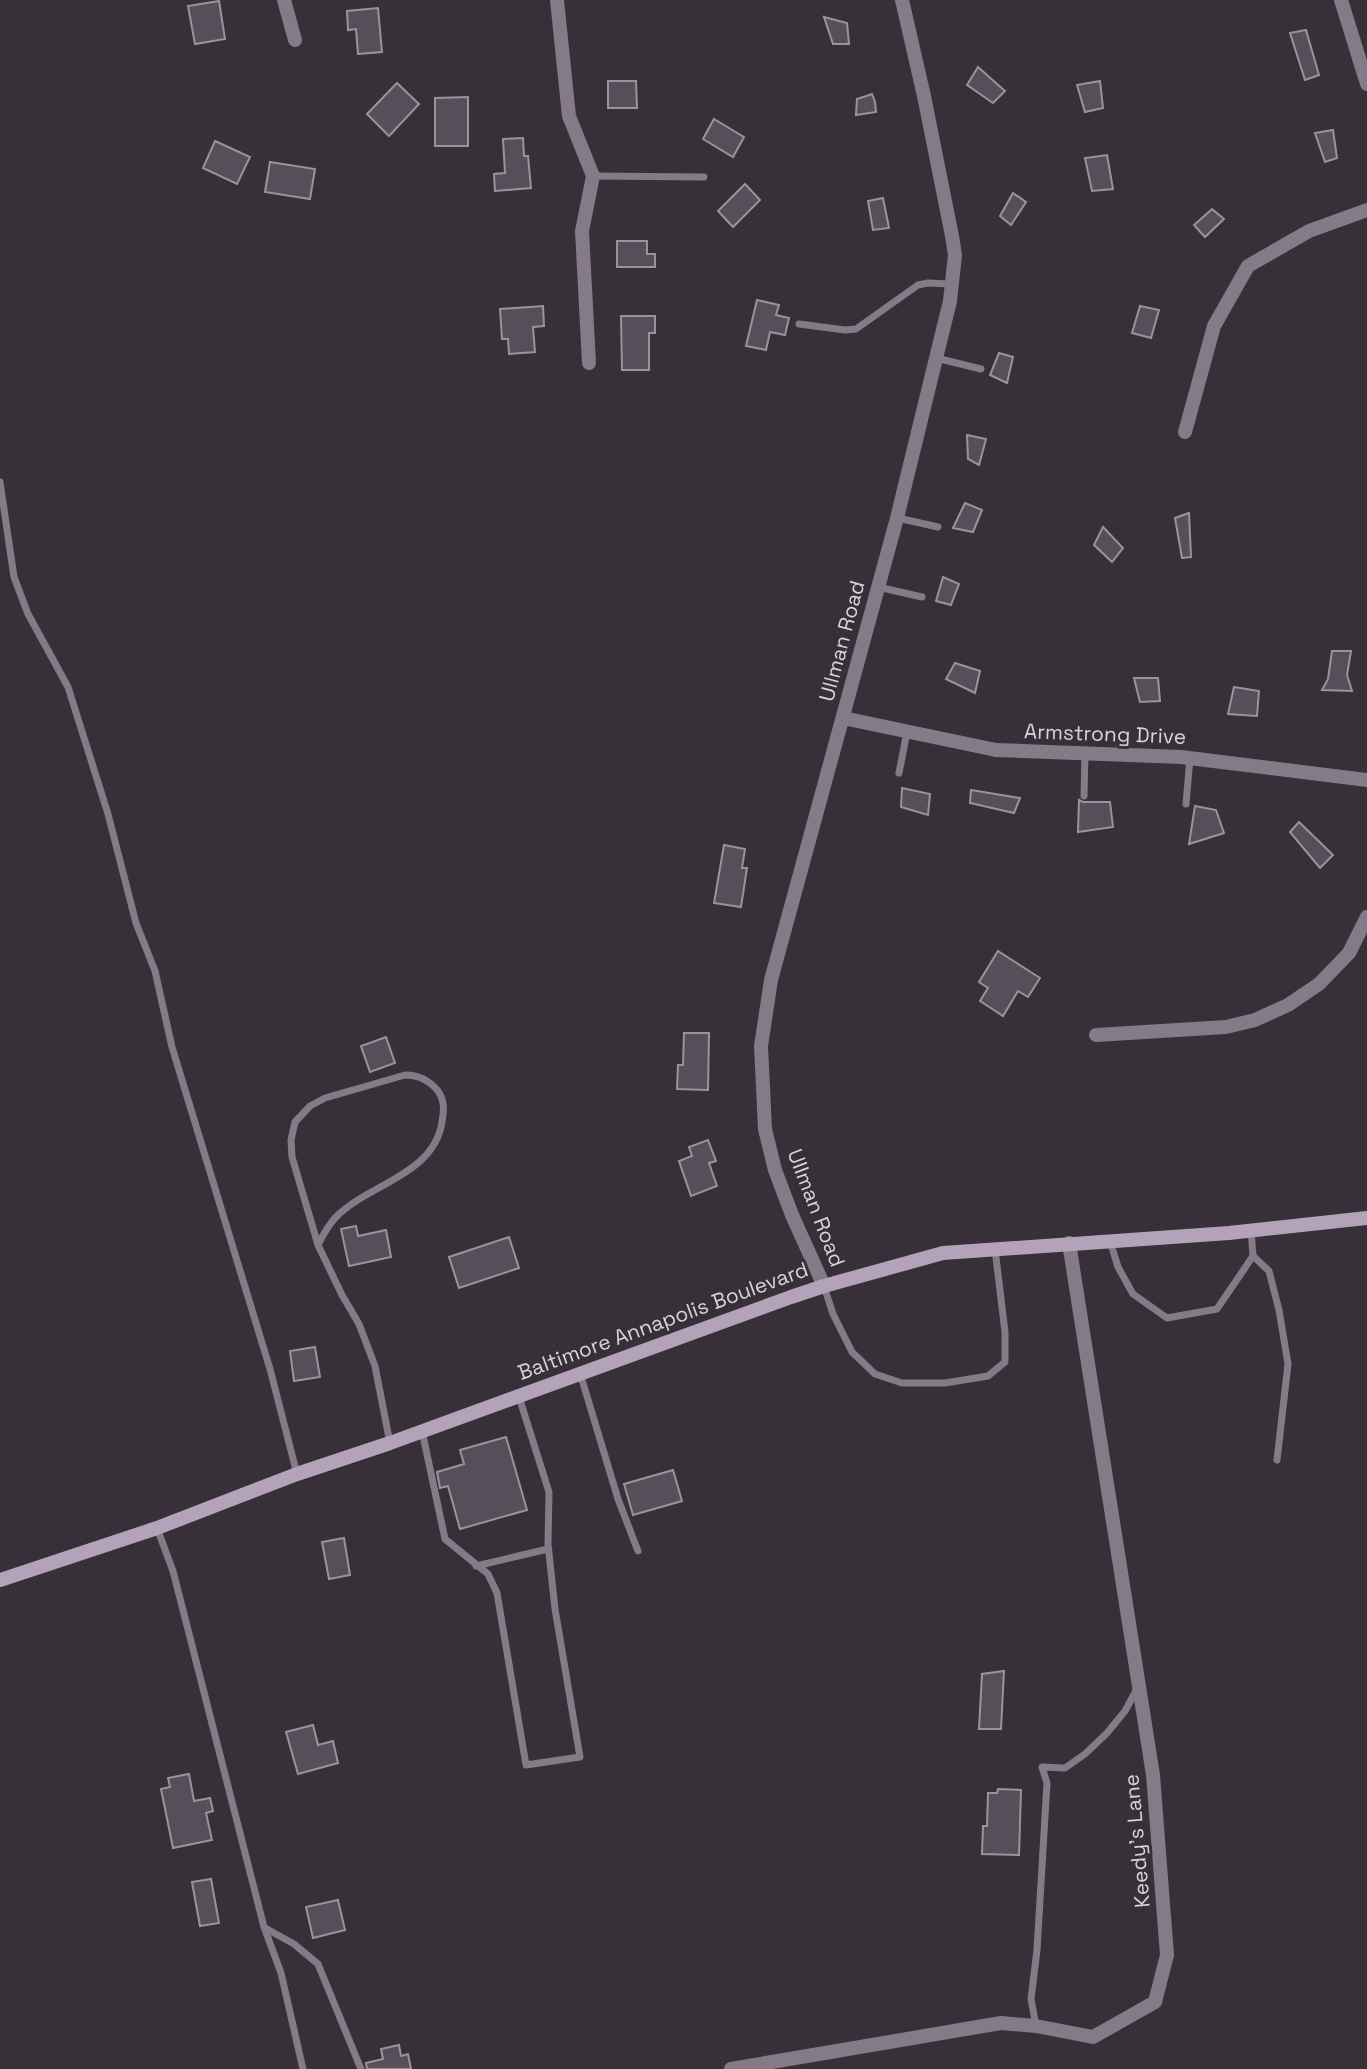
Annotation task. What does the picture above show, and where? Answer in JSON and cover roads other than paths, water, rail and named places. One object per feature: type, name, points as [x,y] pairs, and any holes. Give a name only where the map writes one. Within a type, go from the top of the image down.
[{"type":"main road","name":"Baltimore Annapolis Boulevard","points":[[0,1580],[157,1528],[297,1474],[824,1286],[943,1253],[1367,1219]]},
{"type":"street","points":[[284,0],[295,40]]},
{"type":"street","points":[[557,0],[569,116],[593,176],[582,231],[589,363]]},
{"type":"street","name":"Ullman Road","points":[[824,1286],[775,1170],[765,1129],[761,1046],[771,981],[897,518],[950,301],[955,255],[952,236],[924,96],[901,0]]},
{"type":"street","points":[[1341,0],[1367,85]]},
{"type":"street","points":[[1185,432],[1214,326],[1248,266],[1309,230],[1367,210]]},
{"type":"street","name":"Armstrong Drive","points":[[843,718],[996,750],[1190,757],[1367,780]]},
{"type":"street","points":[[1096,1035],[1226,1027],[1255,1020],[1288,1005],[1319,984],[1349,953],[1367,917]]},
{"type":"street","name":"Keedy's Lane","points":[[731,2069],[1001,2023],[1036,2026],[1093,2037],[1155,2002],[1167,1955],[1153,1775],[1069,1243]]},
{"type":"lane","points":[[593,176],[704,177]]},
{"type":"lane","points":[[799,324],[856,329],[918,285],[952,284]]},
{"type":"lane","points":[[936,358],[981,369]]},
{"type":"lane","points":[[0,482],[14,577],[28,614],[68,687],[104,801],[136,923],[155,971],[172,1047],[270,1368],[297,1474]]},
{"type":"lane","points":[[897,518],[938,527]]},
{"type":"lane","points":[[878,587],[922,597]]},
{"type":"lane","points":[[899,773],[907,732]]},
{"type":"lane","points":[[1084,796],[1086,753]]},
{"type":"lane","points":[[1186,804],[1190,757]]},
{"type":"lane","points":[[318,1245],[336,1217],[370,1192],[398,1178],[434,1145],[441,1129],[444,1109],[442,1097],[427,1081],[414,1075],[405,1075],[325,1098],[310,1106],[295,1122],[291,1140],[292,1157],[318,1245],[359,1324],[375,1366],[390,1443]]},
{"type":"lane","points":[[1110,1240],[1118,1266],[1133,1294],[1167,1318],[1217,1309],[1253,1256],[1251,1230]]},
{"type":"lane","points":[[824,1286],[833,1314],[852,1352],[875,1374],[902,1383],[945,1383],[988,1376],[1005,1362],[1005,1332],[995,1249]]},
{"type":"lane","points":[[1253,1256],[1269,1271],[1288,1364],[1277,1460]]},
{"type":"lane","points":[[580,1373],[618,1499],[638,1551]]},
{"type":"lane","points":[[422,1431],[445,1539],[488,1574],[497,1593],[526,1765],[580,1757],[555,1609],[548,1549],[549,1492],[519,1396]]},
{"type":"lane","points":[[157,1528],[173,1571],[264,1927],[281,1973],[303,2069]]},
{"type":"lane","points":[[476,1566],[548,1549]]},
{"type":"lane","points":[[1036,2026],[1031,1999],[1037,1950],[1047,1783],[1042,1767],[1065,1768],[1084,1754],[1107,1733],[1125,1711],[1139,1685]]},
{"type":"lane","points":[[264,1927],[294,1944],[318,1964],[361,2069]]}]
